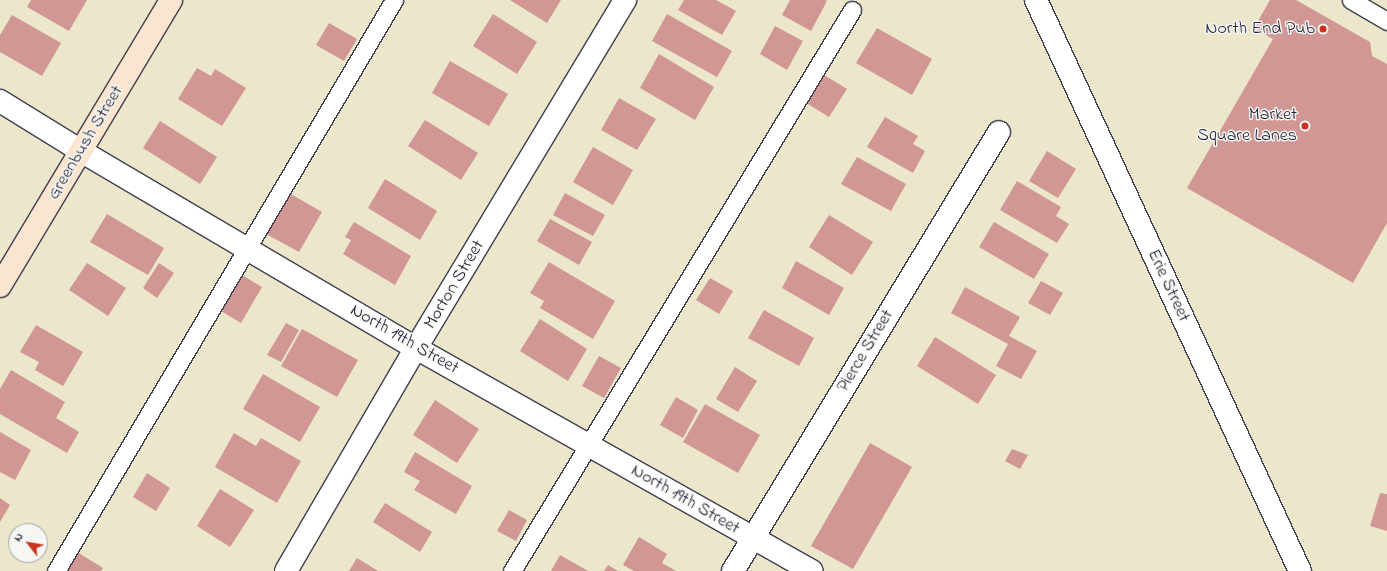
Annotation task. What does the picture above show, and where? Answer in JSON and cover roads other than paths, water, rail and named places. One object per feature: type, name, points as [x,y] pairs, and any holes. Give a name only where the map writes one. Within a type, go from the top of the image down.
[{"type":"main road","name":"Greenbush Street","points":[[0,286],[171,0]]},
{"type":"street","name":"Morton Street","points":[[286,571],[416,348],[625,0]]},
{"type":"street","name":"Erie Street","points":[[1036,0],[1300,571]]},
{"type":"street","name":"North 19th Street","points":[[0,101],[81,151],[416,348],[812,571]]},
{"type":"street","name":"Pierce Street","points":[[733,571],[999,132]]},
{"type":"lane","points":[[56,571],[394,0]]},
{"type":"lane","points":[[1351,0],[1387,21]]},
{"type":"lane","points":[[512,571],[852,10]]},
{"type":"place","name":"North End Pub","points":[[1323,29]]},
{"type":"place","name":"Market Square Lanes","points":[[1305,126]]}]
